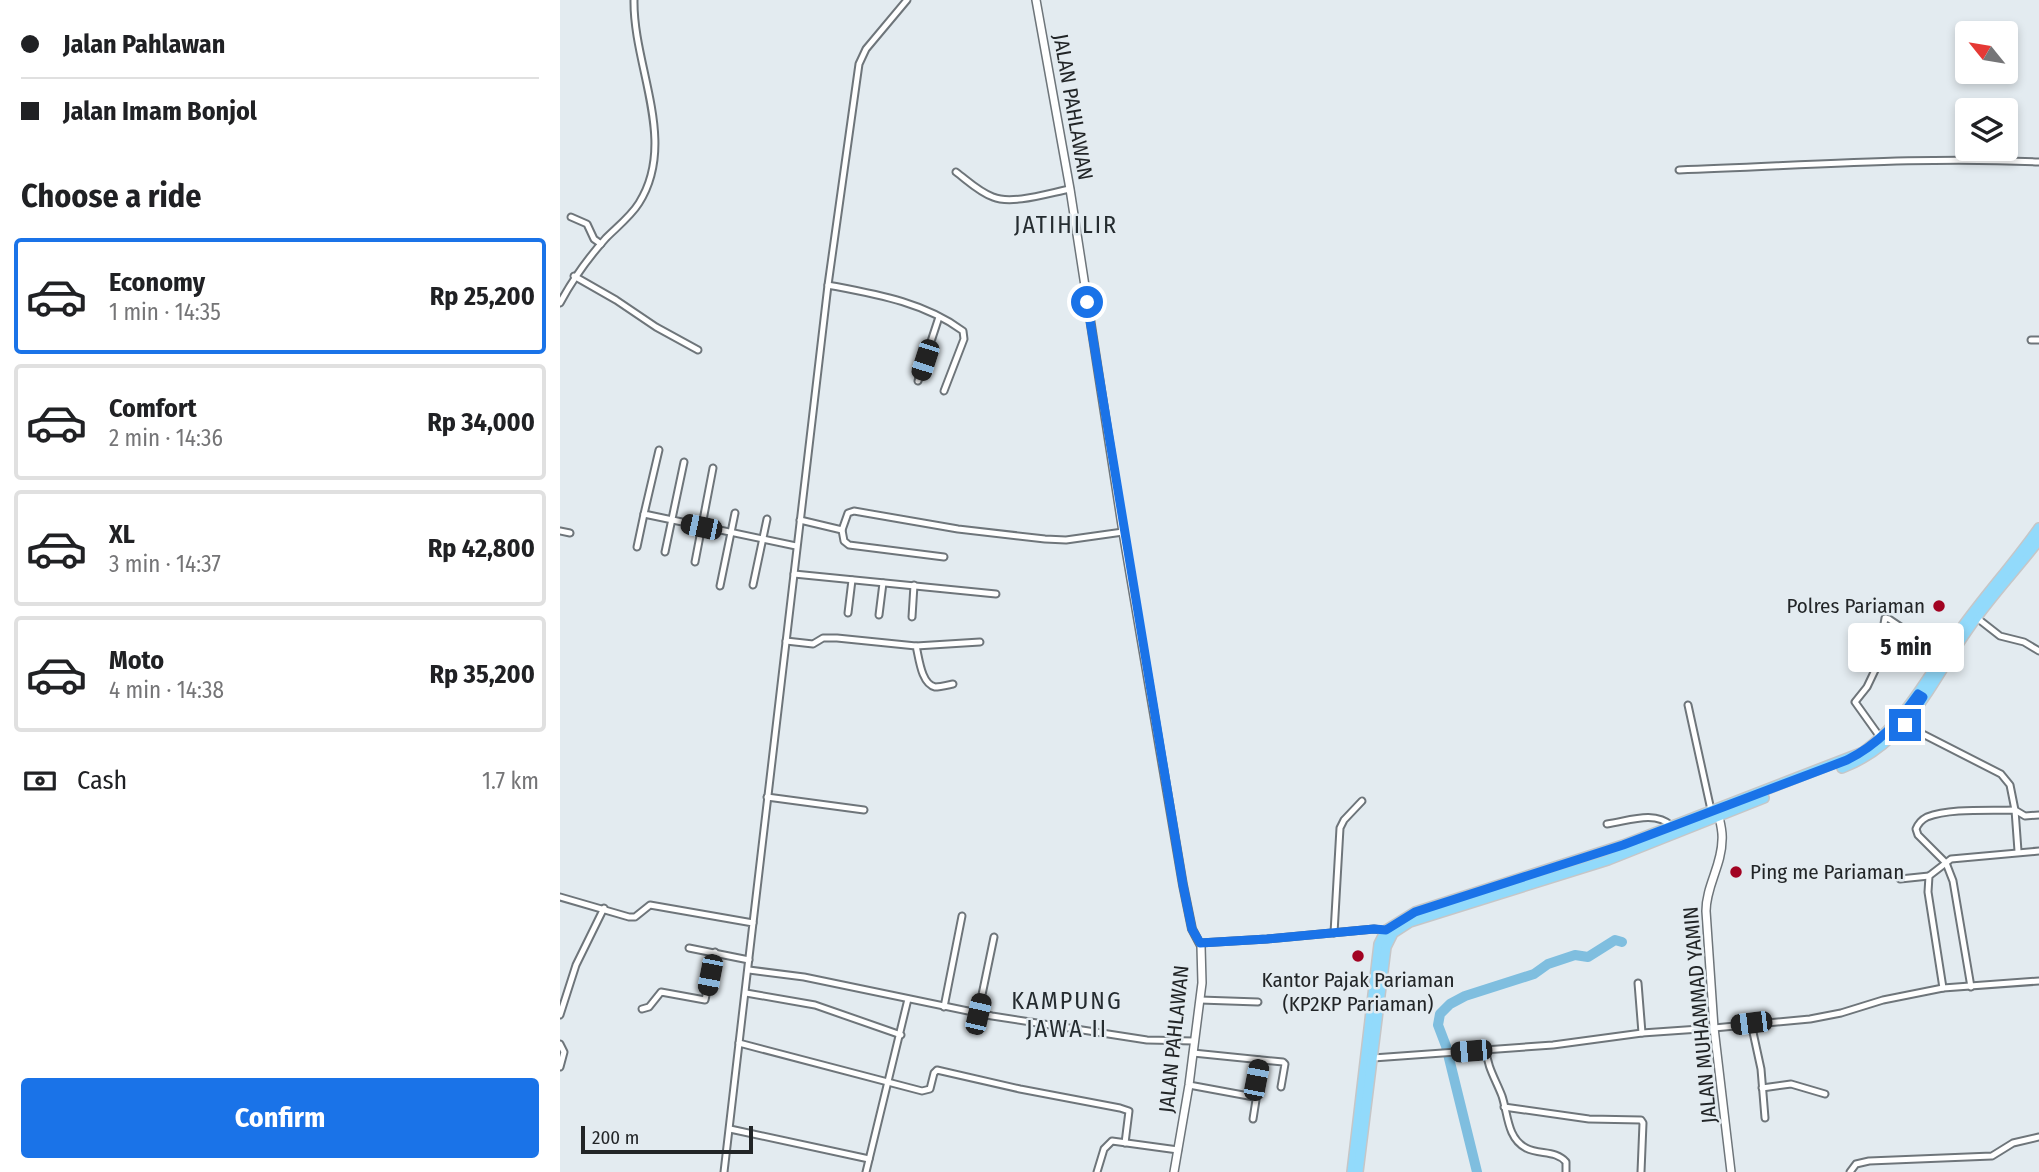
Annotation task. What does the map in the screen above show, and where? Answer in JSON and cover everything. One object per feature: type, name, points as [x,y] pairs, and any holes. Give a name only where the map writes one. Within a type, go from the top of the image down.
[{"type":"main road","points":[[1822,772],[1863,752],[1881,739],[1901,718],[1977,618],[2039,528]]},
{"type":"main road","points":[[1358,1172],[1357,1159],[1374,1012],[1388,931],[1604,850],[1868,756],[1905,725],[1942,655],[2039,540]]},
{"type":"main road","points":[[1504,888],[1608,860],[1716,811]]},
{"type":"main road","points":[[1604,850],[1608,860]]},
{"type":"main road","points":[[1352,1172],[1357,1159],[1371,1058],[1374,1012]]},
{"type":"street","points":[[560,303],[574,276],[638,206],[650,184],[656,160],[650,109],[636,35],[635,0]]},
{"type":"street","points":[[724,1172],[828,285],[861,58],[907,0]]},
{"type":"street","name":"JALAN PAHLAWAN","points":[[1036,0],[1187,908],[1192,929],[1200,943],[1200,1000],[1174,1172]]},
{"type":"street","points":[[1679,170],[1972,158],[2039,162]]},
{"type":"street","points":[[956,172],[981,191],[998,199],[1017,199],[1069,190]]},
{"type":"street","points":[[572,217],[587,224],[594,239],[601,244]]},
{"type":"street","points":[[574,276],[698,350]]},
{"type":"street","points":[[828,285],[903,301],[960,329],[965,334],[944,391]]},
{"type":"street","points":[[918,381],[939,317]]},
{"type":"street","points":[[2031,340],[2039,340]]},
{"type":"street","points":[[637,547],[659,450]]},
{"type":"street","points":[[665,552],[684,462]]},
{"type":"street","points":[[695,562],[713,468]]},
{"type":"street","points":[[944,557],[849,545],[844,541],[842,530],[848,513],[853,511],[958,529],[1037,538],[1066,540],[1123,532]]},
{"type":"street","points":[[720,586],[735,513]]},
{"type":"street","points":[[644,514],[796,546]]},
{"type":"street","points":[[752,585],[766,519]]},
{"type":"street","points":[[800,520],[842,530]]},
{"type":"street","points":[[560,531],[570,533]]},
{"type":"street","points":[[794,574],[996,594]]},
{"type":"street","points":[[848,613],[852,580]]},
{"type":"street","points":[[879,615],[883,583]]},
{"type":"street","points":[[912,617],[914,585]]},
{"type":"street","points":[[1881,739],[1855,702],[1867,687],[1877,666],[1885,618],[1889,618],[1942,655]]},
{"type":"street","points":[[1977,618],[2000,636],[2024,642],[2039,651]]},
{"type":"street","points":[[786,641],[813,644],[823,638],[837,638],[916,646],[980,642]]},
{"type":"street","points":[[916,646],[929,684],[936,687],[953,684]]},
{"type":"street","points":[[1688,705],[1716,811]]},
{"type":"street","points":[[1905,725],[2001,774],[2010,785],[2018,852]]},
{"type":"street","points":[[767,797],[864,810]]},
{"type":"street","points":[[1334,933],[1340,828],[1362,801]]},
{"type":"street","points":[[1971,987],[1956,891],[1946,863],[1918,835],[1916,829],[1926,817],[1957,812],[2015,810],[2025,816],[2039,815]]},
{"type":"street","name":"JALAN MUHAMMAD YAMIN","points":[[1716,811],[1722,830],[1721,849],[1706,901],[1714,1028],[1731,1172]]},
{"type":"street","points":[[1607,824],[1655,817],[1666,820],[1672,826]]},
{"type":"street","points":[[1900,878],[1929,876],[1951,859],[2039,851]]},
{"type":"street","points":[[1929,876],[1928,892],[1943,988]]},
{"type":"street","points":[[560,897],[633,918],[650,905],[752,923]]},
{"type":"street","points":[[560,1015],[576,965],[604,908]]},
{"type":"street","points":[[944,1007],[962,916]]},
{"type":"street","points":[[1200,943],[1374,929],[1388,931]]},
{"type":"street","points":[[978,1014],[994,937]]},
{"type":"street","points":[[689,948],[749,960]]},
{"type":"street","points":[[642,1009],[649,1007],[660,992],[705,1000],[715,952]]},
{"type":"street","points":[[749,970],[804,977],[978,1014],[1147,1040],[1195,1041]]},
{"type":"street","points":[[1371,1058],[1553,1045],[1642,1032],[1810,1019],[1943,988],[2039,981]]},
{"type":"street","points":[[1638,983],[1642,1032]]},
{"type":"street","points":[[746,993],[815,1005],[901,1035]]},
{"type":"street","points":[[866,1172],[908,999]]},
{"type":"street","points":[[1200,1000],[1258,1002]]},
{"type":"street","points":[[1751,1023],[1765,1118]]},
{"type":"street","points":[[739,1043],[927,1091],[932,1084],[934,1072],[938,1070],[1120,1108],[1129,1111],[1125,1143]]},
{"type":"street","points":[[560,1044],[564,1052],[560,1067]]},
{"type":"street","points":[[1486,1049],[1487,1061],[1515,1138],[1526,1148],[1562,1157],[1566,1162],[1566,1172]]},
{"type":"street","points":[[1193,1053],[1284,1063],[1282,1087]]},
{"type":"street","points":[[1255,1083],[1259,1060]]},
{"type":"street","points":[[1762,1088],[1791,1084],[1825,1094]]},
{"type":"street","points":[[1189,1085],[1254,1097],[1256,1100],[1252,1119]]},
{"type":"street","points":[[1504,1107],[1589,1119],[1637,1118],[1643,1123],[1641,1172]]},
{"type":"street","points":[[730,1129],[869,1159]]},
{"type":"street","points":[[1850,1172],[1856,1164],[1869,1161],[1992,1156],[2013,1143],[2039,1137]]},
{"type":"street","points":[[1097,1172],[1108,1143],[1178,1150]]},
{"type":"waterway","points":[[1477,1172],[1446,1046],[1438,1025],[1440,1014],[1450,1004],[1465,996],[1534,974],[1548,964],[1575,955],[1588,957],[1615,940],[1622,942]]},
{"type":"place","name":"Polres Pariaman","points":[[1939,606]]},
{"type":"place","name":"Ping me Pariaman","points":[[1736,872]]},
{"type":"place","name":"Kantor Pajak Pariaman (KP2KP Pariaman)","points":[[1358,956]]},
{"type":"district","name":"JATIHILIR","points":[[1066,225]]},
{"type":"district","name":"KAMPUNG JAWA II","points":[[1067,1015]]},
{"type":"route","points":[[1087,302],[1183,885],[1192,929],[1200,943],[1386,930],[1415,912],[1623,845],[1847,760],[1881,739],[1901,718],[1918,694],[1923,697],[1905,725]]}]
